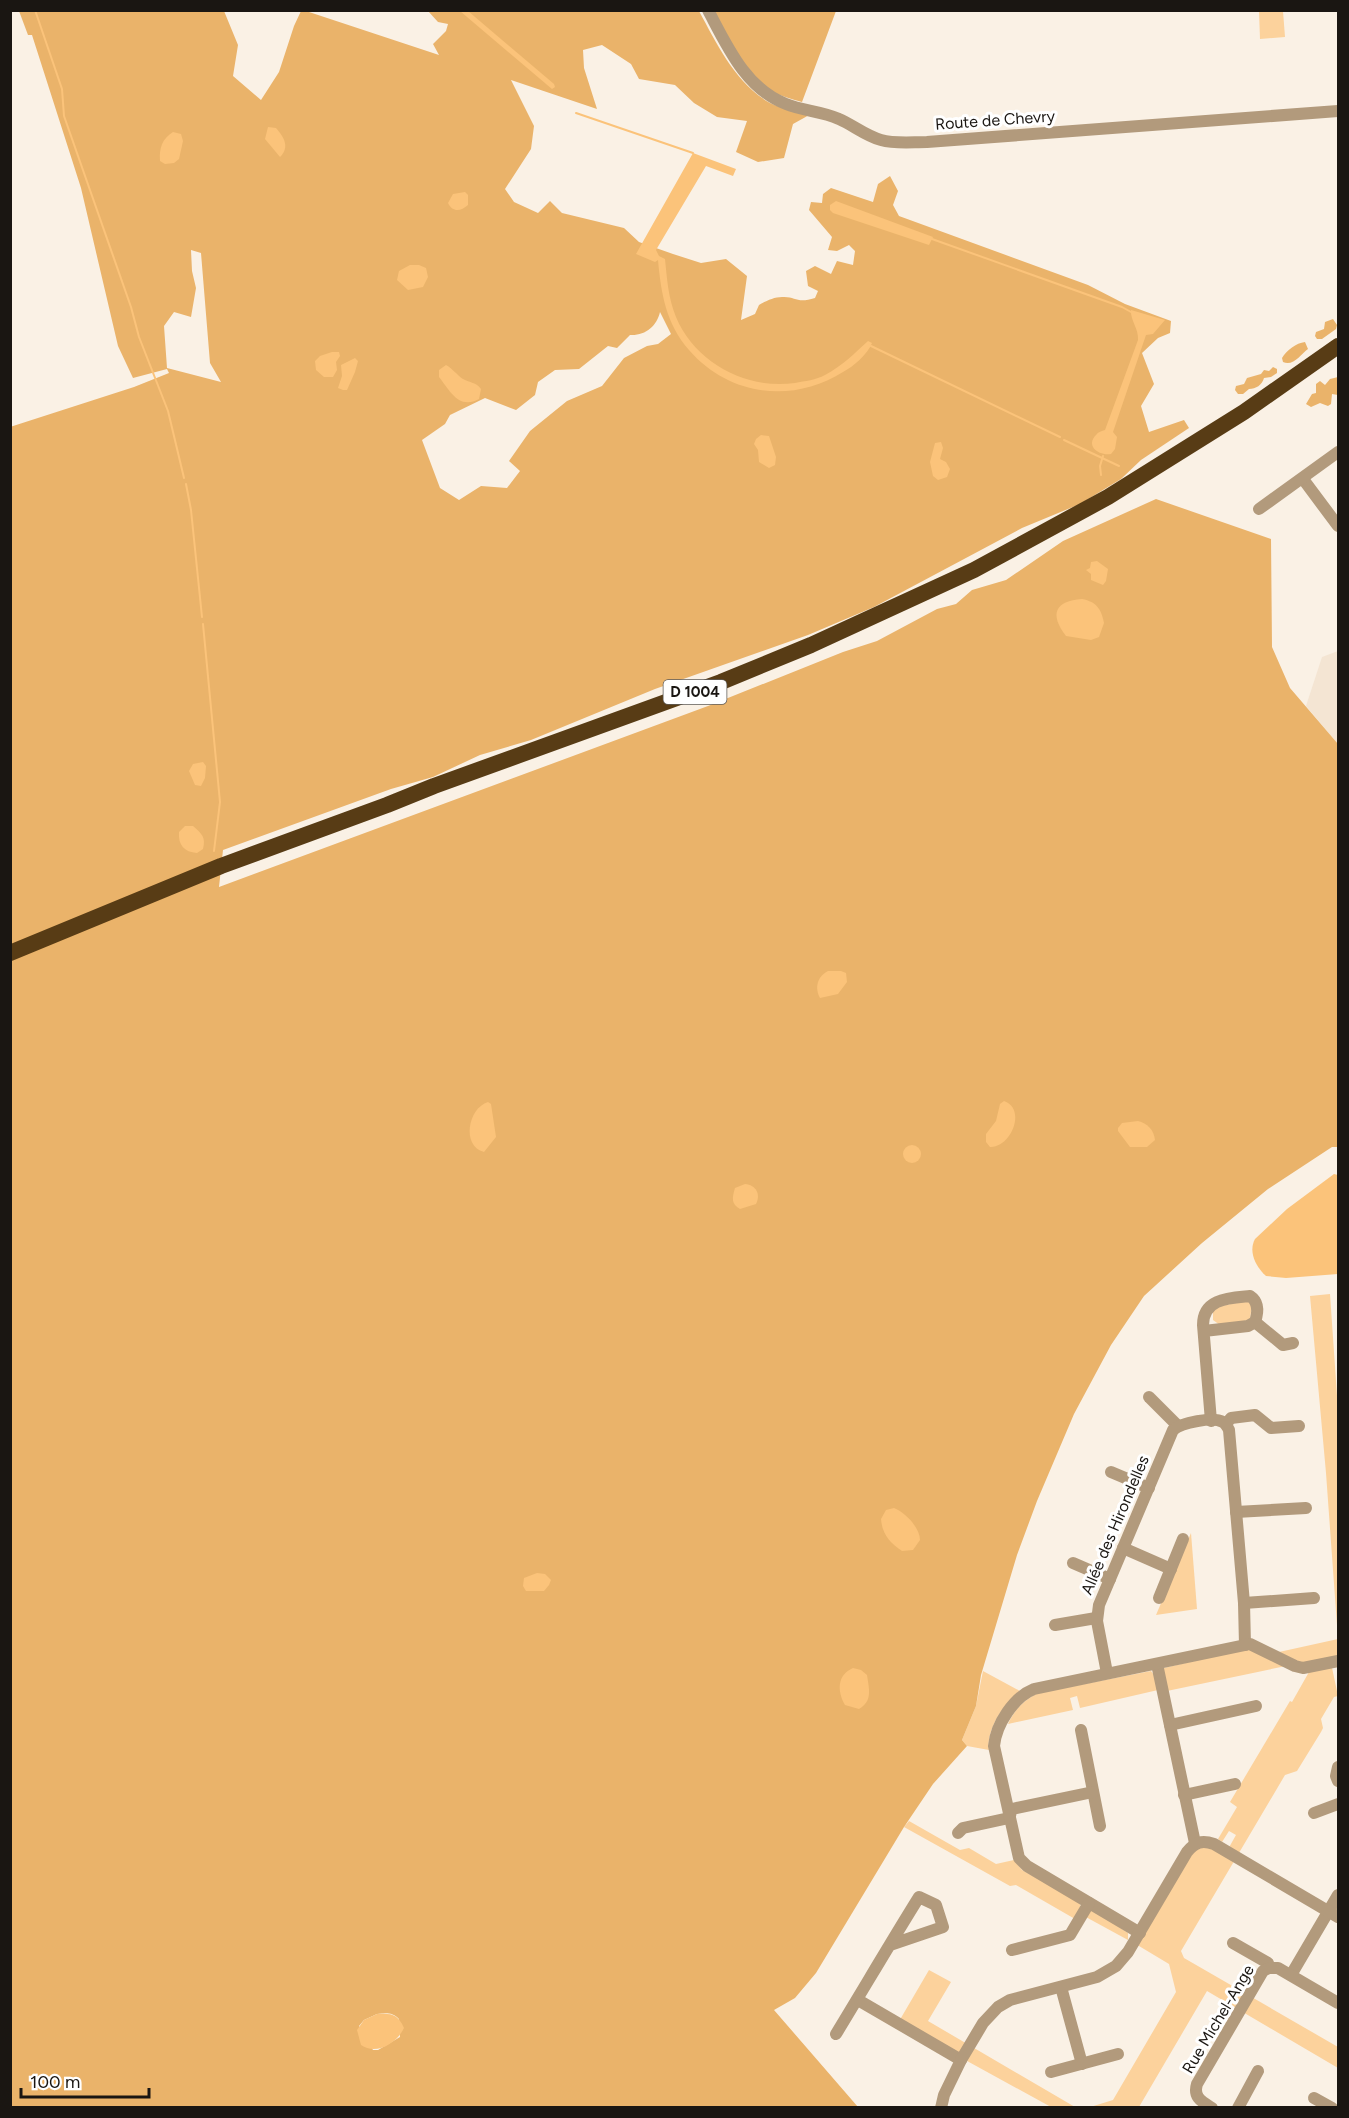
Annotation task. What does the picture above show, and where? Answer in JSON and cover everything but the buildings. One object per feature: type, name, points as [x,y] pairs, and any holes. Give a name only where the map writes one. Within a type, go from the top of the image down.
[{"type":"highway","name":"D 1004","points":[[10,953],[221,866],[721,682],[811,645],[974,570],[1108,496],[1244,412],[1338,346]]},
{"type":"highway","name":"D 1004","points":[[10,964],[220,877],[379,819],[440,794],[515,769],[724,692],[814,654],[979,578],[1113,505],[1249,421],[1338,358]]},
{"type":"street","name":"Route de Chevry","points":[[708,10],[726,43],[760,90],[788,105],[836,117],[880,140],[927,142],[1338,111]]},
{"type":"street","points":[[1259,509],[1338,452]]},
{"type":"street","points":[[1303,479],[1338,526]]},
{"type":"street","points":[[1211,1421],[1203,1331],[1206,1312],[1210,1306],[1221,1299],[1250,1296],[1257,1305],[1255,1322]]},
{"type":"street","points":[[1203,1331],[1248,1326],[1255,1322]]},
{"type":"street","points":[[1255,1322],[1283,1345],[1293,1343]]},
{"type":"street","points":[[1149,1397],[1178,1426],[1185,1423],[1219,1420],[1226,1424],[1229,1430],[1244,1603],[1245,1645]]},
{"type":"street","points":[[1226,1424],[1231,1418],[1255,1415],[1271,1428],[1299,1426]]},
{"type":"street","name":"Allée des Hirondelles","points":[[1107,1673],[1096,1618],[1099,1605],[1173,1430],[1178,1426]]},
{"type":"street","points":[[1111,1472],[1149,1488]]},
{"type":"street","points":[[1236,1512],[1306,1508]]},
{"type":"street","points":[[1159,1598],[1183,1539]]},
{"type":"street","points":[[1123,1548],[1171,1569]]},
{"type":"street","points":[[1073,1563],[1110,1579]]},
{"type":"street","points":[[1244,1603],[1314,1598]]},
{"type":"street","points":[[1055,1625],[1096,1618]]},
{"type":"street","points":[[1140,1933],[1021,1861],[1017,1855],[994,1744],[1013,1705],[1023,1695],[1034,1689],[1245,1645],[1255,1645],[1303,1668],[1338,1661]]},
{"type":"street","points":[[1156,1664],[1195,1843]]},
{"type":"street","points":[[1170,1725],[1256,1706]]},
{"type":"street","points":[[1081,1730],[1100,1826]]},
{"type":"street","points":[[1338,1767],[1336,1776],[1338,1782]]},
{"type":"street","points":[[1184,1795],[1235,1784]]},
{"type":"street","points":[[1010,1818],[1012,1809],[1093,1792]]},
{"type":"street","points":[[1314,1814],[1338,1804]]},
{"type":"street","points":[[958,1833],[963,1828],[1010,1818]]},
{"type":"street","points":[[941,2108],[944,2095],[961,2060],[983,2023],[998,2007],[1010,2001],[1097,1977],[1112,1969],[1126,1955],[1187,1852],[1195,1843],[1214,1844],[1334,1914]]},
{"type":"street","points":[[1292,1975],[1334,1914],[1338,1895]]},
{"type":"street","points":[[836,2034],[919,1897],[936,1905],[943,1927],[890,1945]]},
{"type":"street","points":[[1012,1950],[1070,1935],[1089,1903]]},
{"type":"street","points":[[1233,1943],[1268,1963],[1269,1968]]},
{"type":"street","name":"Rue Michel-Ange","points":[[1212,2108],[1197,2097],[1195,2092],[1197,2084],[1263,1971],[1278,1968],[1338,2003]]},
{"type":"street","points":[[1061,1987],[1082,2064]]},
{"type":"street","points":[[858,2000],[961,2060]]},
{"type":"street","points":[[1052,2072],[1118,2054]]},
{"type":"street","points":[[1238,2108],[1258,2071]]},
{"type":"street","points":[[1314,2098],[1332,2108]]},
{"type":"shaded area","points":[[19,11],[224,11],[238,45],[233,76],[261,100],[279,72],[301,11],[439,55],[433,44],[446,31],[448,24],[438,22],[428,11],[699,11],[728,62],[747,85],[774,105],[811,114],[793,124],[784,158],[758,162],[736,152],[747,121],[717,117],[694,103],[675,85],[639,79],[631,64],[602,45],[583,50],[584,68],[597,109],[511,80],[534,126],[531,149],[505,189],[514,202],[538,213],[550,201],[562,213],[624,228],[639,242],[701,263],[726,259],[747,276],[741,320],[755,314],[759,305],[773,298],[787,297],[804,300],[815,298],[818,291],[808,286],[806,271],[815,266],[831,274],[837,261],[853,265],[855,251],[849,245],[837,251],[828,250],[832,237],[809,210],[811,202],[822,203],[823,194],[831,188],[873,202],[878,184],[890,176],[898,191],[893,205],[899,216],[1088,285],[1125,304],[1171,321],[1170,333],[1158,338],[1142,353],[1154,384],[1141,406],[1149,432],[1184,420],[1189,428],[1141,460],[1121,479],[1080,504],[1022,528],[874,607],[808,635],[655,689],[531,740],[480,755],[433,777],[391,789],[223,850],[219,887],[877,641],[937,609],[956,604],[972,590],[1006,580],[1063,541],[1156,499],[1271,539],[1272,647],[1290,688],[1338,744],[1338,1147],[1332,1147],[1268,1189],[1202,1243],[1144,1296],[1111,1345],[1074,1414],[1017,1555],[981,1675],[976,1706],[962,1740],[967,1746],[933,1784],[904,1827],[816,1973],[795,1998],[774,2010],[858,2107],[11,2107],[10,427],[134,387],[169,373],[167,369],[133,378],[118,346],[81,188],[32,35],[28,35]],"holes":[[[191,250],[201,253],[210,363],[221,382],[167,368],[164,326],[174,312],[191,317],[196,288]],[[660,312],[671,334],[658,344],[647,346],[624,358],[602,386],[567,401],[530,431],[509,461],[520,471],[507,488],[481,486],[459,500],[440,488],[422,440],[445,424],[450,415],[485,398],[516,410],[535,395],[538,382],[555,370],[579,369],[608,346],[617,348],[630,335],[641,334],[656,322]],[[377,2014],[392,2014],[399,2019],[400,2037],[378,2050],[373,2050],[359,2026],[364,2020]]]},
{"type":"shaded area","points":[[460,11],[468,11],[555,87],[552,89]]},
{"type":"shaded area","points":[[713,11],[836,11],[802,102],[771,91],[755,77]]},
{"type":"shaded area","points":[[1259,11],[1283,11],[1285,37],[1260,39]]},
{"type":"shaded area","points":[[268,127],[276,128],[283,138],[285,150],[280,157],[265,139]]},
{"type":"shaded area","points":[[173,132],[181,134],[183,141],[179,159],[174,163],[165,164],[160,161],[161,148],[166,138]]},
{"type":"shaded area","points":[[693,153],[736,169],[733,176],[706,166],[656,250],[659,256],[665,259],[668,288],[676,317],[696,348],[725,370],[759,382],[777,384],[818,378],[843,363],[868,341],[872,343],[864,356],[851,367],[823,382],[803,389],[762,390],[742,386],[723,377],[705,365],[681,340],[666,308],[658,260],[655,262],[636,254]]},
{"type":"shaded area","points":[[465,192],[468,195],[468,205],[460,210],[452,208],[448,203],[453,194]]},
{"type":"shaded area","points":[[836,201],[933,237],[929,245],[833,213],[830,205]]},
{"type":"shaded area","points":[[410,265],[426,268],[428,277],[423,287],[408,290],[397,280],[399,271]]},
{"type":"shaded area","points":[[1131,310],[1165,320],[1153,334],[1146,335],[1113,432],[1117,437],[1115,449],[1111,454],[1106,454],[1098,452],[1092,443],[1098,433],[1105,430],[1138,340]]},
{"type":"shaded area","points":[[1333,319],[1337,325],[1336,329],[1322,339],[1317,339],[1316,332],[1324,329],[1325,322]]},
{"type":"shaded area","points":[[1305,342],[1308,349],[1300,357],[1290,363],[1283,362],[1282,358],[1289,350]]},
{"type":"shaded area","points":[[339,352],[340,356],[336,362],[337,370],[333,377],[324,377],[316,370],[315,361],[320,356]]},
{"type":"shaded area","points":[[355,358],[358,361],[347,390],[338,388],[342,376],[341,365]]},
{"type":"shaded area","points":[[446,365],[463,379],[481,389],[479,399],[472,402],[460,401],[451,393],[439,377],[439,370]]},
{"type":"shaded area","points":[[1273,367],[1277,369],[1277,373],[1264,378],[1258,386],[1243,394],[1238,394],[1235,390],[1236,386],[1244,384],[1247,378],[1261,374],[1264,370],[1269,371]]},
{"type":"shaded area","points":[[1338,377],[1338,395],[1332,394],[1331,404],[1328,406],[1320,403],[1311,407],[1306,404],[1312,394],[1316,393],[1316,384],[1320,381],[1325,385],[1330,379]]},
{"type":"shaded area","points":[[761,435],[769,436],[776,457],[775,465],[769,468],[759,462],[758,450],[754,444]]},
{"type":"shaded area","points":[[941,442],[943,448],[940,459],[946,462],[950,469],[947,477],[938,480],[933,476],[930,462],[935,443]]},
{"type":"shaded area","points":[[1097,561],[1108,569],[1103,585],[1091,580],[1091,574],[1086,570],[1090,568],[1091,562]]},
{"type":"shaded area","points":[[1082,599],[1098,607],[1104,623],[1099,637],[1091,640],[1066,636],[1056,615],[1061,606],[1073,600]]},
{"type":"shaded area","points":[[1338,651],[1338,744],[1306,706],[1322,657]]},
{"type":"shaded area","points":[[203,762],[206,766],[205,778],[201,786],[195,785],[189,771],[193,764]]},
{"type":"shaded area","points":[[185,826],[193,826],[202,836],[203,849],[197,853],[189,851],[181,844],[179,832]]},
{"type":"shaded area","points":[[828,971],[846,973],[847,982],[838,994],[820,998],[817,990],[818,982]]},
{"type":"shaded area","points":[[1004,1101],[1011,1105],[1014,1112],[1014,1127],[1010,1135],[998,1146],[990,1147],[986,1142],[986,1134],[996,1121],[1000,1104]]},
{"type":"shaded area","points":[[488,1102],[491,1104],[496,1137],[484,1152],[472,1142],[470,1127],[476,1112]]},
{"type":"shaded area","points":[[1138,1121],[1144,1123],[1153,1133],[1155,1140],[1147,1147],[1130,1147],[1118,1131],[1122,1123]]},
{"type":"shaded area","points":[[912,1145],[918,1148],[921,1154],[918,1160],[912,1163],[906,1160],[903,1154],[906,1148]]},
{"type":"shaded area","points":[[1334,1174],[1338,1175],[1338,1274],[1286,1278],[1266,1276],[1254,1259],[1252,1249],[1255,1239],[1287,1209]]},
{"type":"shaded area","points":[[745,1184],[755,1188],[758,1194],[757,1200],[756,1204],[740,1209],[734,1203],[733,1195],[735,1188]]},
{"type":"shaded area","points":[[1330,1294],[1338,1410],[1338,1639],[1310,1296]]},
{"type":"shaded area","points":[[1248,1300],[1252,1303],[1250,1320],[1220,1325],[1213,1320],[1213,1308]]},
{"type":"shaded area","points":[[894,1508],[915,1526],[920,1540],[913,1550],[902,1551],[885,1534],[881,1519],[886,1510]]},
{"type":"shaded area","points":[[1191,1533],[1197,1609],[1156,1615]]},
{"type":"shaded area","points":[[537,1573],[545,1574],[551,1580],[549,1585],[544,1591],[526,1591],[523,1586],[524,1578]]},
{"type":"shaded area","points":[[1338,1639],[1338,1656],[1303,1664],[1279,1652]]},
{"type":"shaded area","points":[[1249,1648],[1286,1666],[1167,1691],[1164,1668]]},
{"type":"shaded area","points":[[1331,1663],[1338,1696],[1334,1697],[1321,1719],[1323,1728],[1321,1732],[1297,1771],[1285,1775],[1181,1951],[1184,1958],[1338,2047],[1338,2068],[1207,1991],[1139,2107],[1087,2108],[1113,2100],[1176,1992],[1169,1964],[1134,1943],[1195,1843],[1227,1851],[1236,1835],[1229,1831],[1222,1842],[1218,1839],[1237,1807],[1230,1802],[1309,1672]]},
{"type":"shaded area","points":[[853,1668],[867,1675],[869,1685],[868,1698],[859,1709],[845,1705],[840,1689],[841,1679]]},
{"type":"shaded area","points":[[983,1671],[1020,1691],[997,1718],[990,1734],[989,1750],[967,1746],[962,1740],[976,1706]]},
{"type":"shaded area","points":[[1151,1671],[1158,1690],[1080,1708],[1077,1696],[1070,1698],[1073,1710],[1008,1724],[1020,1706],[1038,1693]]},
{"type":"shaded area","points":[[909,1821],[960,1850],[969,1848],[996,1864],[1014,1860],[1022,1870],[1079,1901],[1081,1908],[1075,1919],[1016,1885],[1010,1886],[904,1827]]},
{"type":"shaded area","points":[[1093,1910],[1128,1933],[1128,1940],[1084,1916],[1088,1911]]},
{"type":"shaded area","points":[[929,1970],[951,1982],[928,2021],[1075,2107],[1051,2107],[898,2023]]},
{"type":"shaded area","points":[[377,2014],[394,2015],[404,2028],[396,2039],[386,2046],[367,2048],[361,2045],[357,2030],[364,2020]]},
{"type":"waterway","points":[[35,10],[62,89],[64,116],[131,307],[139,337],[168,411],[184,478]]},
{"type":"waterway","points":[[576,113],[693,153]]},
{"type":"waterway","points":[[932,239],[1131,312]]},
{"type":"waterway","points":[[871,346],[1060,437]]},
{"type":"waterway","points":[[1064,440],[1119,466]]},
{"type":"waterway","points":[[1101,475],[1100,466],[1103,456]]},
{"type":"waterway","points":[[186,484],[191,510],[202,617]]},
{"type":"waterway","points":[[203,624],[220,802],[214,851]]}]
